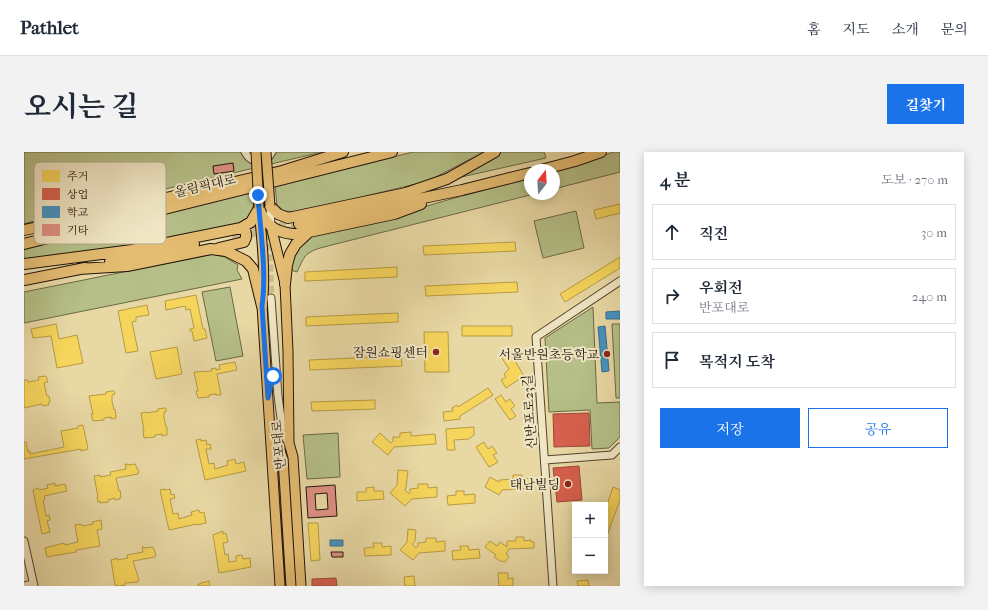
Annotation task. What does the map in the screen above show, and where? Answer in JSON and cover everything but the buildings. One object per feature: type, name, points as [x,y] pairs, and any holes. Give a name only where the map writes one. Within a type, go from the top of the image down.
[{"type":"highway","points":[[218,195],[282,171],[343,152]]},
{"type":"highway","name":"올림픽대로","points":[[166,208],[392,152]]},
{"type":"highway","points":[[259,208],[263,218],[271,226],[285,232],[296,225],[447,179],[495,152]]},
{"type":"highway","points":[[560,165],[601,152]]},
{"type":"highway","points":[[166,198],[282,171]]},
{"type":"highway","points":[[296,225],[453,192],[524,174]]},
{"type":"highway","points":[[285,284],[290,254],[296,244],[309,232],[394,214],[453,192]]},
{"type":"highway","points":[[166,207],[175,206]]},
{"type":"highway","points":[[270,206],[278,214],[288,218],[296,225],[309,232]]},
{"type":"highway","points":[[24,264],[132,250],[233,233],[251,222],[259,208]]},
{"type":"highway","points":[[24,230],[34,228]]},
{"type":"highway","points":[[24,280],[79,269],[233,233],[244,229],[246,235],[244,242],[211,249],[127,266],[79,269]]},
{"type":"highway","name":"올림픽대로","points":[[24,244],[34,241]]},
{"type":"highway","points":[[211,249],[231,252],[242,258],[250,265],[255,273],[262,306]]},
{"type":"main road","name":"반포대로","points":[[256,152],[262,236],[262,306],[280,586]]},
{"type":"main road","name":"반포대로","points":[[266,152],[270,206]]},
{"type":"main road","name":"반포대로","points":[[271,226],[285,284],[288,347],[289,443],[293,456],[301,586]]},
{"type":"main road","points":[[269,414],[274,423],[278,446],[283,459],[290,586]]},
{"type":"main road","points":[[283,459],[289,443]]},
{"type":"street","points":[[246,152],[252,160],[260,161],[268,158],[272,152]]},
{"type":"street","name":"반포대로","points":[[270,206],[271,226]]},
{"type":"street","name":"신반포로23길","points":[[553,586],[536,338],[620,281]]},
{"type":"street","points":[[271,298],[275,360],[283,433],[289,443]]},
{"type":"street","points":[[268,398],[275,360]]},
{"type":"street","points":[[545,460],[612,455],[620,447]]},
{"type":"street","points":[[24,541],[34,585],[25,586]]},
{"type":"green space","points":[[24,152],[322,152],[166,189],[166,162],[34,162],[34,221],[24,224]]},
{"type":"green space","points":[[413,152],[484,152],[428,181],[299,212],[284,211],[277,205],[275,185]]},
{"type":"green space","points":[[500,152],[544,152],[546,158],[457,178]]},
{"type":"green space","points":[[613,152],[620,152],[620,172],[560,187],[560,169],[587,162]]},
{"type":"green space","points":[[524,180],[524,197],[320,248],[308,254],[297,272],[291,270],[298,251],[311,234],[410,211]]},
{"type":"green space","points":[[254,191],[252,213],[243,223],[166,239],[166,213]]},
{"type":"green space","points":[[576,211],[584,248],[543,258],[534,221]]},
{"type":"green space","points":[[44,244],[141,244],[102,252],[24,259],[24,249]]},
{"type":"green space","points":[[213,254],[225,257],[238,265],[237,270],[242,279],[24,323],[24,292]]},
{"type":"green space","points":[[230,287],[243,356],[216,361],[202,292]]},
{"type":"green space","points":[[593,307],[597,403],[620,402],[620,437],[609,448],[592,449],[590,410],[549,412],[545,338]]},
{"type":"green space","points":[[612,324],[620,324],[620,398],[616,398]]},
{"type":"green space","points":[[338,433],[340,477],[307,479],[303,435]]},
{"type":"tunnel","points":[[262,181],[269,243],[271,298]]},
{"type":"tunnel","points":[[232,236],[299,224]]},
{"type":"place","name":"잠원쇼핑센터","points":[[436,352]]},
{"type":"place","name":"서울반원초등학교","points":[[607,354]]},
{"type":"place","name":"태남빌딩","points":[[568,484]]},
{"type":"route","points":[[258,195],[262,236],[262,306],[268,398],[273,376]]}]
